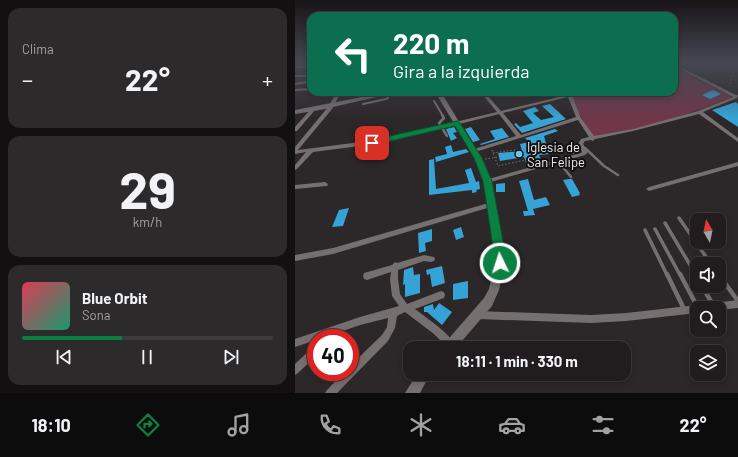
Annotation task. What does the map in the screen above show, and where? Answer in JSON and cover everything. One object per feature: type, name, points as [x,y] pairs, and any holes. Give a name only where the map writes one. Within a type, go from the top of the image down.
[{"type":"street","points":[[295,84],[307,81]]},
{"type":"street","points":[[705,81],[736,98]]},
{"type":"street","points":[[295,90],[307,89]]},
{"type":"street","points":[[295,151],[331,106],[337,96]]},
{"type":"street","points":[[295,112],[313,110],[378,96]]},
{"type":"street","points":[[440,96],[479,161],[487,181],[499,247],[500,263],[494,290],[488,302],[455,341]]},
{"type":"street","points":[[486,96],[519,137]]},
{"type":"street","points":[[295,151],[384,141],[500,113],[559,96]]},
{"type":"street","points":[[570,96],[579,118],[593,139]]},
{"type":"street","points":[[487,181],[585,153],[580,145],[582,141],[633,130],[700,112],[736,98]]},
{"type":"street","points":[[295,130],[313,110]]},
{"type":"street","points":[[700,112],[737,139]]},
{"type":"street","points":[[473,151],[579,118]]},
{"type":"street","points":[[295,168],[311,150]]},
{"type":"street","points":[[649,189],[738,164]]},
{"type":"street","points":[[295,188],[325,184]]},
{"type":"street","points":[[295,258],[333,251],[492,204]]},
{"type":"street","points":[[367,276],[424,258],[431,259]]},
{"type":"street","points":[[395,266],[394,279],[396,296],[405,307],[437,331],[445,341]]},
{"type":"street","points":[[340,329],[360,321],[393,313],[405,307],[441,295]]},
{"type":"street","points":[[726,305],[738,303]]},
{"type":"street","points":[[478,315],[591,319],[626,317],[690,309]]},
{"type":"street","points":[[330,393],[385,338],[391,328],[393,313]]},
{"type":"street","points":[[295,343],[307,340]]},
{"type":"street","points":[[295,370],[307,360]]},
{"type":"street","points":[[412,393],[420,381]]},
{"type":"lane","points":[[363,104],[386,99],[387,96]]},
{"type":"lane","points":[[434,101],[444,118],[439,123],[447,136]]},
{"type":"lane","points":[[580,145],[617,175]]},
{"type":"lane","points":[[558,161],[571,177]]},
{"type":"lane","points":[[679,218],[706,257]]},
{"type":"lane","points":[[665,223],[690,266]]},
{"type":"lane","points":[[655,229],[693,301]]},
{"type":"lane","points":[[645,230],[685,310]]},
{"type":"lane","points":[[726,285],[738,303]]},
{"type":"path","points":[[490,146],[498,166],[525,160]]},
{"type":"path","points":[[493,153],[521,149]]},
{"type":"path","points":[[479,161],[499,157]]},
{"type":"shaded area","points":[[678,81],[702,81],[732,97],[665,121],[630,130],[595,138],[589,132],[570,96],[678,96]]},
{"type":"building","points":[[713,90],[721,94],[710,99],[702,95]]},
{"type":"building","points":[[736,102],[738,104],[738,127],[712,110]]},
{"type":"building","points":[[550,104],[566,119],[522,133],[514,124],[516,123],[520,127],[533,123],[523,111],[535,107],[539,111],[533,113],[541,120],[554,117],[542,106]]},
{"type":"building","points":[[454,127],[457,132],[453,133],[457,138],[451,141],[446,129]]},
{"type":"building","points":[[471,127],[480,140],[473,142],[465,129]]},
{"type":"building","points":[[502,128],[509,137],[481,145],[480,144],[495,139],[490,131]]},
{"type":"building","points":[[555,129],[558,131],[544,136],[549,154],[539,155],[542,163],[527,165],[524,157],[500,161],[498,153],[522,151],[520,144],[529,142],[525,138]]},
{"type":"building","points":[[574,143],[580,152],[573,154],[566,145]]},
{"type":"building","points":[[451,145],[453,152],[466,149],[469,152],[436,162],[435,157],[447,154],[445,147]]},
{"type":"building","points":[[434,159],[436,189],[469,183],[465,170],[471,168],[476,182],[479,181],[480,189],[476,190],[477,192],[472,193],[472,190],[429,195],[429,160]]},
{"type":"building","points":[[528,179],[534,200],[546,197],[550,205],[533,209],[535,215],[524,216],[523,211],[528,211],[519,181]]},
{"type":"building","points":[[572,179],[580,195],[572,197],[563,180]]},
{"type":"building","points":[[505,183],[505,192],[496,192],[496,184]]},
{"type":"building","points":[[349,208],[343,226],[332,227],[339,210]]},
{"type":"building","points":[[461,227],[464,237],[456,240],[453,230]]},
{"type":"building","points":[[432,229],[432,241],[425,243],[426,251],[419,253],[418,233]]},
{"type":"building","points":[[442,266],[445,283],[432,287],[430,274],[427,275],[426,270]]},
{"type":"building","points":[[413,267],[414,275],[420,274],[420,293],[405,297],[405,284],[403,285],[404,270]]},
{"type":"building","points":[[468,281],[468,298],[453,300],[453,284]]},
{"type":"building","points":[[439,303],[452,312],[442,325],[427,312],[424,312],[424,307],[433,304],[434,310]]},
{"type":"place","name":"Iglesia de San Felipe","points":[[519,154]]},
{"type":"route","points":[[372,143],[441,128],[457,123],[478,158],[487,181],[499,247],[500,263]]}]
